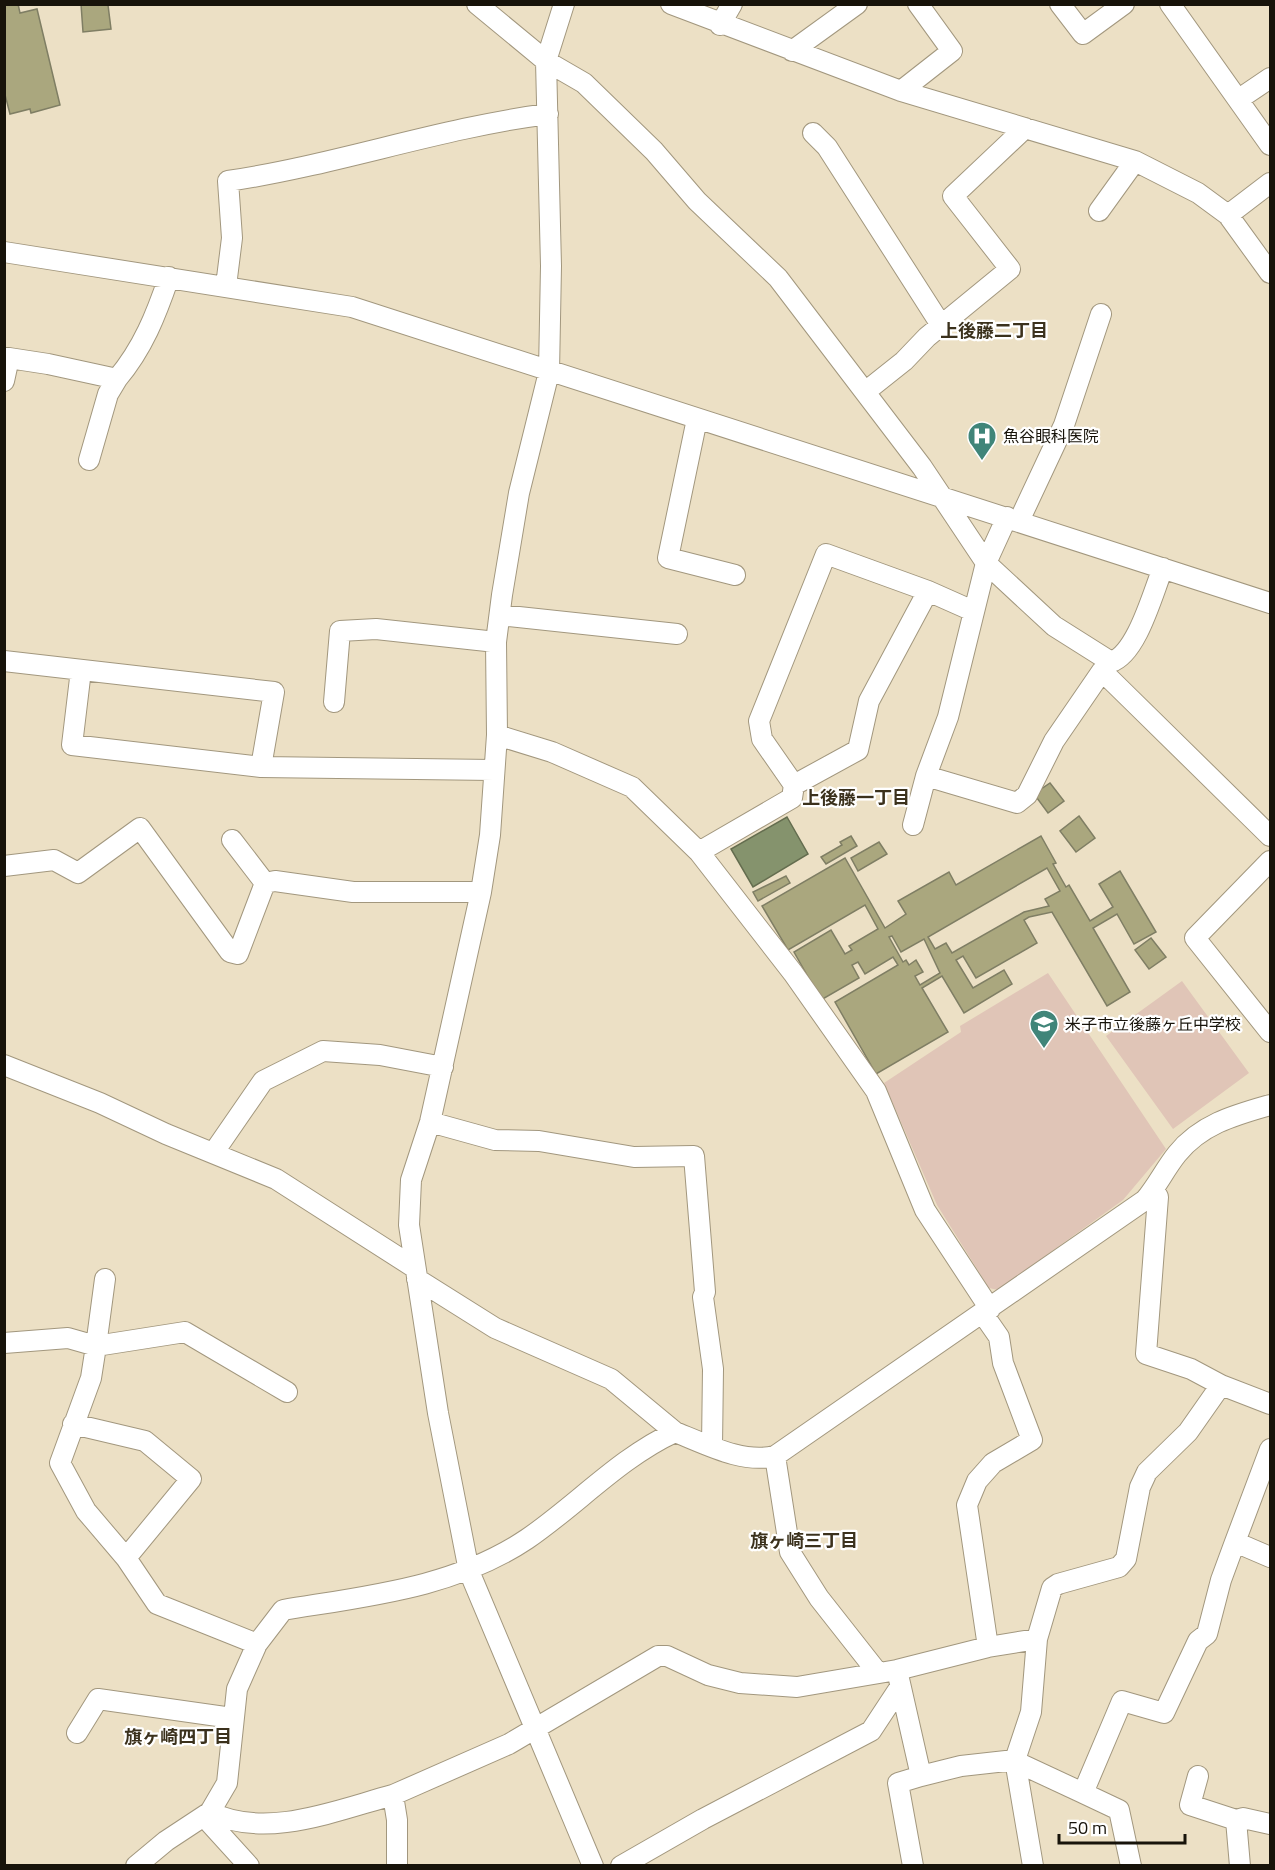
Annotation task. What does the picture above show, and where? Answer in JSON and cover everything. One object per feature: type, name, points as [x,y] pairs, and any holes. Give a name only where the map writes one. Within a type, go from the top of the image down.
[{"type":"street","points":[[477,4],[546,61],[584,83],[654,151],[697,201],[778,278],[922,466],[986,563],[1054,626],[1106,666],[1270,836]]},
{"type":"street","points":[[564,4],[546,61],[551,266],[549,372],[519,493],[496,642],[496,735],[490,835],[482,892],[430,1122],[411,1180],[409,1225],[438,1413],[469,1571],[592,1866]]},
{"type":"street","points":[[671,4],[720,25],[901,91],[1135,161],[1198,193],[1228,215],[1270,273]]},
{"type":"street","points":[[720,25],[732,4]]},
{"type":"street","points":[[792,51],[857,4]]},
{"type":"street","points":[[901,91],[952,51],[918,4]]},
{"type":"street","points":[[1060,4],[1083,34],[1124,4]]},
{"type":"street","points":[[1170,4],[1270,145]]},
{"type":"street","points":[[1239,99],[1270,78]]},
{"type":"street","points":[[226,286],[232,238],[228,181],[291,172],[337,158],[489,122],[548,114]]},
{"type":"street","points":[[865,392],[904,361],[941,325],[1010,269],[953,196],[1025,128]]},
{"type":"street","points":[[813,133],[827,147],[941,325]]},
{"type":"street","points":[[1100,211],[1135,161]]},
{"type":"street","points":[[1228,215],[1270,183]]},
{"type":"street","points":[[4,252],[352,307],[1270,603]]},
{"type":"street","points":[[88,460],[108,394],[134,358],[152,325],[169,277]]},
{"type":"street","points":[[913,825],[926,776],[948,717],[986,563],[1013,519],[1064,425],[1101,314]]},
{"type":"street","points":[[4,381],[7,358],[117,379]]},
{"type":"street","points":[[697,420],[668,558],[735,575]]},
{"type":"street","points":[[795,785],[762,739],[759,721],[826,554],[973,610]]},
{"type":"street","points":[[926,776],[1017,803],[1027,795],[1054,741],[1106,666],[1119,659],[1134,642],[1163,568]]},
{"type":"street","points":[[699,852],[792,798],[795,785],[858,750],[869,701],[928,591]]},
{"type":"street","points":[[500,615],[677,634]]},
{"type":"street","points":[[334,702],[340,631],[376,629],[496,642]]},
{"type":"street","points":[[4,661],[274,692],[261,767]]},
{"type":"street","points":[[81,670],[72,745],[261,767],[493,770]]},
{"type":"street","points":[[496,735],[552,752],[632,788],[699,852],[792,973],[876,1091],[925,1210],[987,1311],[999,1337],[1003,1363],[1032,1440],[993,1463],[977,1481],[967,1505],[988,1647]]},
{"type":"street","points":[[4,866],[54,860],[78,873],[140,828],[231,952],[238,954],[266,884],[275,881],[353,892],[482,892]]},
{"type":"street","points":[[232,840],[266,884]]},
{"type":"street","points":[[1270,861],[1195,938],[1270,1032]]},
{"type":"street","points":[[214,1152],[262,1081],[323,1051],[380,1055],[443,1067]]},
{"type":"street","points":[[4,1065],[276,1179],[495,1328],[611,1379],[675,1432],[760,1460],[775,1456],[1145,1200],[1154,1190],[1177,1153],[1202,1130],[1222,1119],[1270,1105]]},
{"type":"street","points":[[430,1122],[495,1140],[539,1141],[634,1158],[694,1156],[705,1292],[703,1297],[713,1369],[712,1446]]},
{"type":"street","points":[[1154,1190],[1158,1197],[1146,1354],[1191,1370],[1221,1385],[1270,1404]]},
{"type":"street","points":[[105,1279],[91,1378],[60,1463],[86,1511],[126,1558],[157,1604],[256,1644]]},
{"type":"street","points":[[4,1343],[68,1338],[96,1346],[185,1332],[287,1392]]},
{"type":"street","points":[[1033,1866],[1015,1763],[1031,1712],[1037,1639],[1052,1588],[1058,1584],[1119,1567],[1126,1559],[1140,1487],[1148,1472],[1188,1432],[1221,1385]]},
{"type":"street","points":[[73,1424],[145,1441],[191,1479],[126,1558]]},
{"type":"street","points":[[136,1866],[166,1841],[210,1812],[227,1783],[232,1718],[237,1689],[256,1644],[283,1610],[397,1591],[469,1571],[526,1540],[648,1444],[675,1432]]},
{"type":"street","points":[[1083,1793],[1122,1701],[1164,1713],[1198,1641],[1206,1634],[1221,1580],[1270,1449]]},
{"type":"street","points":[[775,1456],[790,1552],[819,1598],[891,1677],[921,1776]]},
{"type":"street","points":[[1235,1542],[1270,1557]]},
{"type":"street","points":[[210,1812],[224,1819],[258,1823],[298,1820],[393,1796],[536,1729],[658,1656],[667,1656],[708,1675],[740,1683],[797,1687],[891,1677],[988,1647],[1037,1639]]},
{"type":"street","points":[[621,1866],[703,1819],[871,1731],[891,1677]]},
{"type":"street","points":[[77,1733],[99,1699],[232,1718]]},
{"type":"street","points":[[913,1866],[898,1783],[961,1766],[1015,1763],[1119,1810],[1131,1866]]},
{"type":"street","points":[[1198,1776],[1190,1805],[1236,1820],[1243,1818],[1270,1824]]},
{"type":"street","points":[[393,1796],[397,1820],[397,1866]]},
{"type":"street","points":[[210,1812],[210,1823],[249,1866]]},
{"type":"street","points":[[1236,1820],[1240,1866]]},
{"type":"shaded area","points":[[787,817],[808,854],[753,887],[731,849]]},
{"type":"shaded area","points":[[1048,973],[1166,1149],[1123,1200],[998,1290],[989,1288],[937,1205],[884,1083],[961,1032],[960,1026]]},
{"type":"shaded area","points":[[1182,981],[1249,1073],[1173,1129],[1106,1036]]},
{"type":"building","points":[[4,4],[18,4],[20,13],[37,9],[60,105],[31,113],[30,109],[10,114],[4,91]]},
{"type":"building","points":[[81,4],[114,4],[108,5],[111,29],[83,32]]},
{"type":"building","points":[[1050,783],[1064,801],[1048,813],[1034,794]]},
{"type":"building","points":[[1079,816],[1095,838],[1076,852],[1060,831]]},
{"type":"building","points":[[851,836],[857,846],[826,864],[821,857],[842,845],[840,842]]},
{"type":"building","points":[[1041,836],[1066,887],[1069,885],[1090,921],[1113,907],[1099,884],[1120,871],[1156,932],[1134,944],[1117,914],[1093,928],[1130,992],[1107,1006],[1052,912],[1029,917],[1024,920],[1037,943],[976,978],[963,956],[956,960],[973,988],[1004,970],[1012,984],[964,1013],[942,976],[922,988],[948,1032],[876,1074],[835,1002],[898,965],[893,957],[865,974],[858,962],[852,965],[859,978],[821,1000],[794,952],[831,930],[845,954],[852,950],[849,946],[878,929],[865,905],[788,950],[762,906],[845,858],[885,928],[906,914],[898,901],[949,872],[956,885]],"holes":[[[1047,868],[1060,891],[1045,899],[1049,906],[1024,912],[952,953],[946,943],[935,949],[928,937]],[[892,936],[901,952],[924,939],[940,973],[920,985],[915,976],[923,972],[916,960],[909,965],[906,960],[903,962],[889,937]]]},
{"type":"building","points":[[879,842],[887,854],[858,871],[851,858]]},
{"type":"building","points":[[786,876],[790,883],[758,901],[753,892]]},
{"type":"building","points":[[1151,938],[1166,957],[1149,969],[1135,950]]},
{"type":"place","name":"魚谷眼科医院","points":[[982,462]]},
{"type":"place","name":"米子市立後藤ヶ丘中学校","points":[[1044,1050]]},
{"type":"district","name":"上後藤二丁目","points":[[994,330]]},
{"type":"district","name":"上後藤一丁目","points":[[856,797]]},
{"type":"district","name":"旗ヶ崎三丁目","points":[[804,1540]]},
{"type":"district","name":"旗ヶ崎四丁目","points":[[178,1736]]}]
